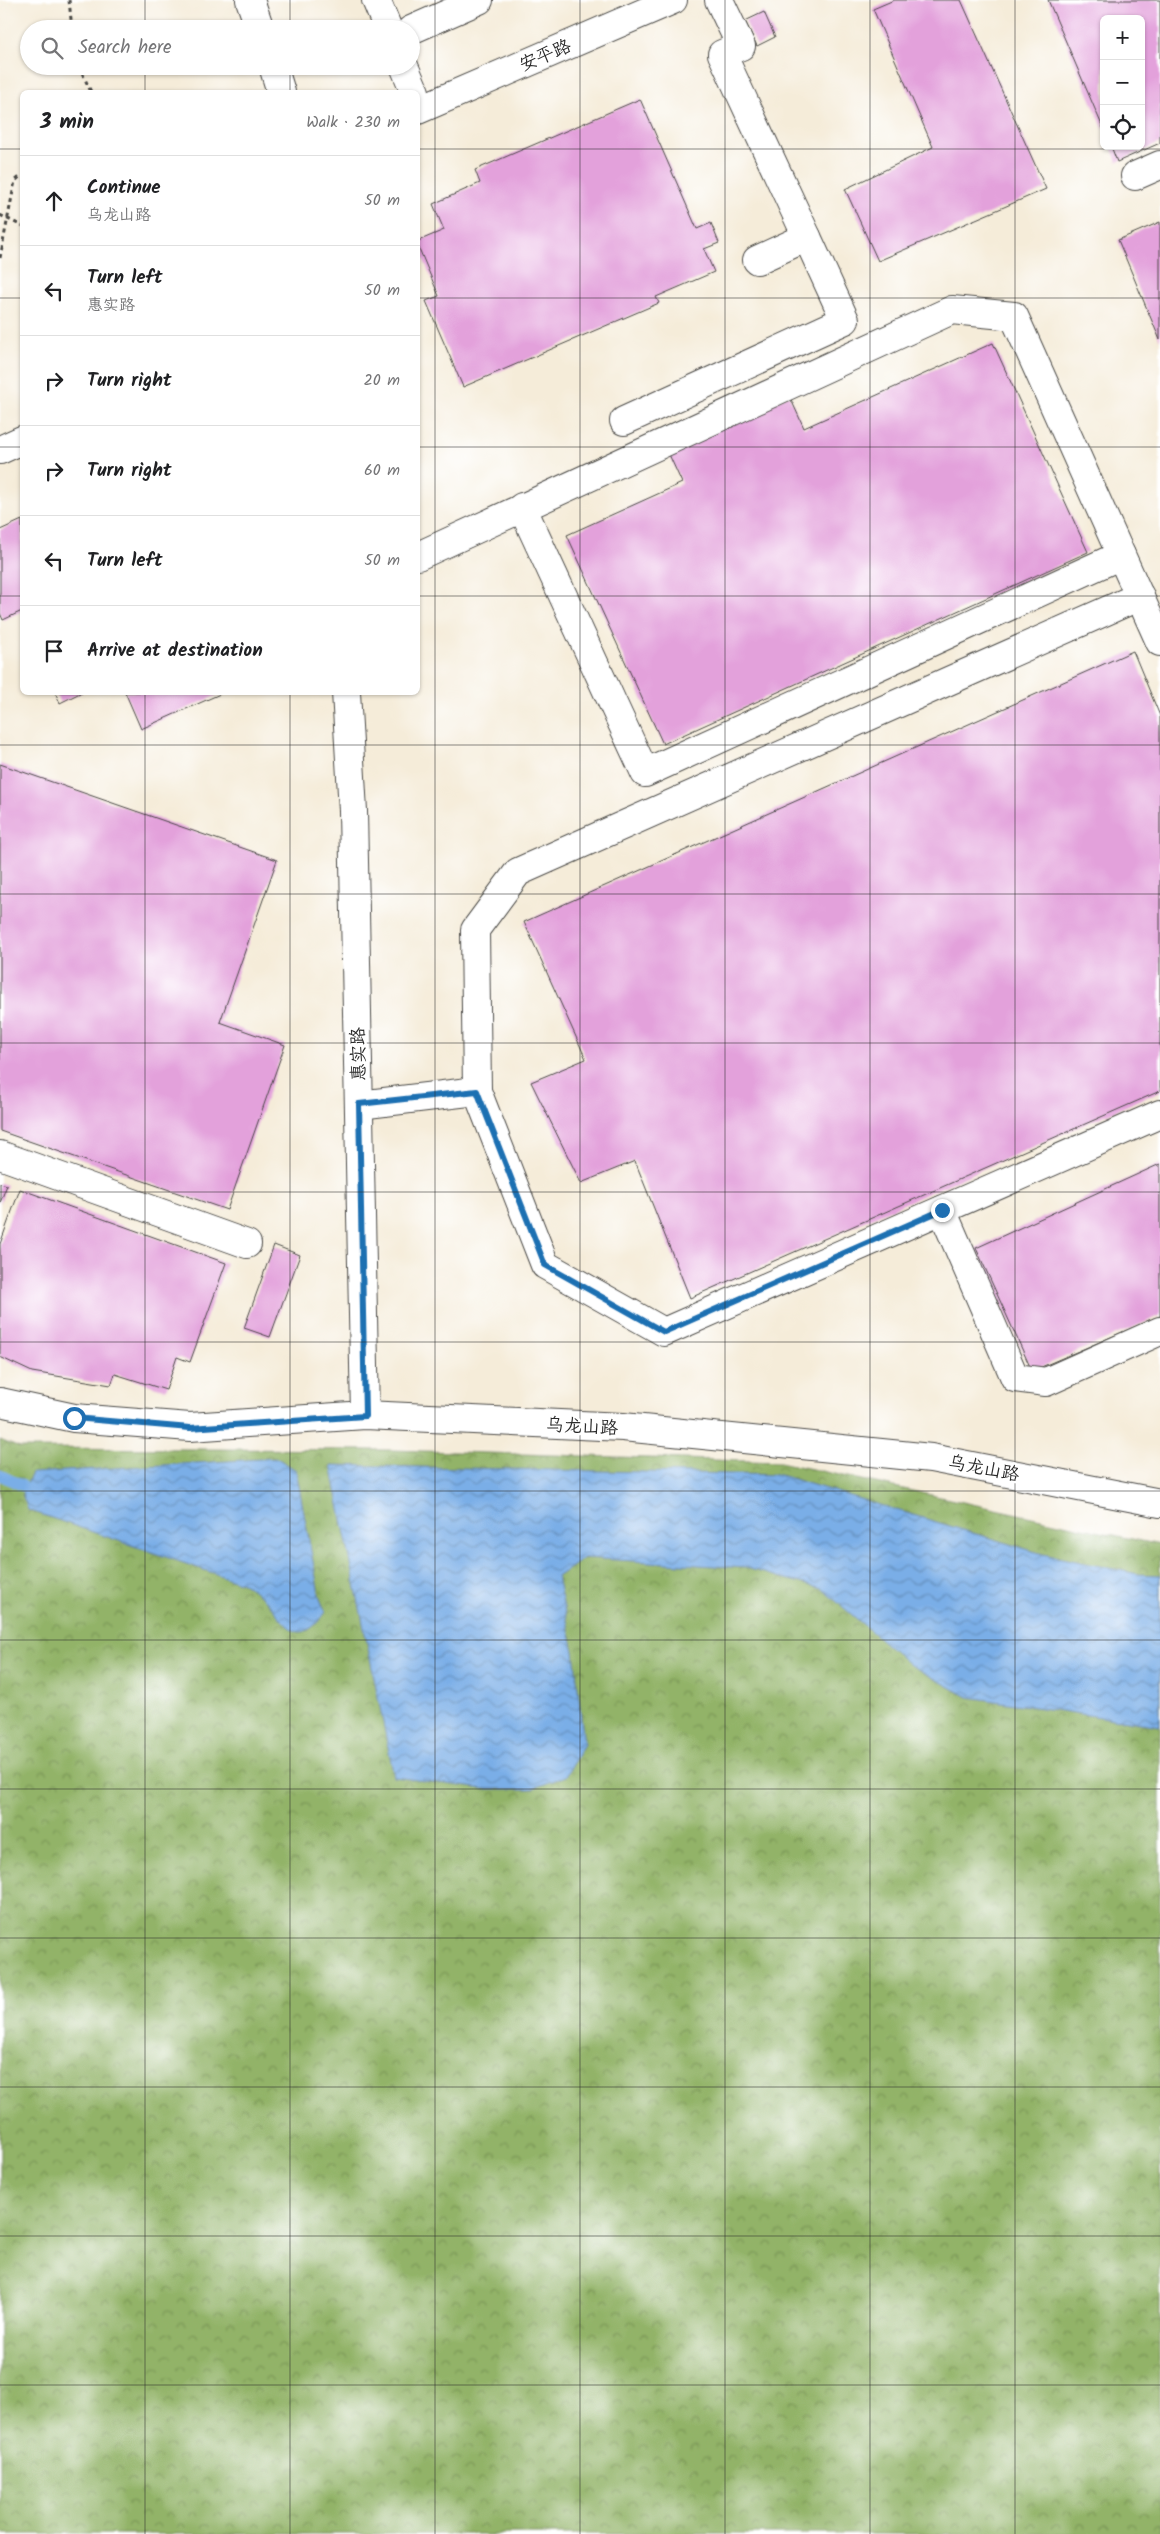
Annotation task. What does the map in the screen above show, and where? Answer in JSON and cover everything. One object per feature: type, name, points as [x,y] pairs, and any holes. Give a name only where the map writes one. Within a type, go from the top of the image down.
[{"type":"street","points":[[250,0],[257,20]]},
{"type":"street","points":[[376,0],[384,20]]},
{"type":"street","points":[[420,26],[479,0]]},
{"type":"street","name":"安平路","points":[[420,101],[672,0]]},
{"type":"street","points":[[624,422],[845,320],[722,54],[741,46],[720,0]]},
{"type":"street","points":[[276,75],[281,90]]},
{"type":"street","points":[[408,75],[413,90]]},
{"type":"street","points":[[1135,176],[1160,165]]},
{"type":"street","points":[[757,260],[807,237]]},
{"type":"street","points":[[420,555],[952,310],[1014,316],[1160,642]]},
{"type":"street","points":[[711,382],[726,414]]},
{"type":"street","points":[[0,450],[20,441]]},
{"type":"street","points":[[522,507],[645,773],[1122,555]]},
{"type":"street","points":[[1140,596],[518,872],[474,930],[477,1091],[545,1265],[664,1332],[1160,1114]]},
{"type":"street","name":"惠实路","points":[[346,695],[353,811],[365,1416]]},
{"type":"street","points":[[359,1104],[477,1091]]},
{"type":"street","points":[[0,1156],[247,1244]]},
{"type":"street","points":[[942,1210],[1015,1378],[1046,1382],[1160,1331]]},
{"type":"street","name":"乌龙山路","points":[[0,1402],[74,1418],[190,1428],[365,1416],[623,1428],[931,1458],[1160,1503]]},
{"type":"path","points":[[69,0],[71,20]]},
{"type":"path","points":[[83,75],[89,90]]},
{"type":"path","points":[[0,258],[15,181],[20,177]]},
{"type":"path","points":[[0,215],[20,225]]},
{"type":"green space","points":[[0,1440],[20,1448],[391,1450],[780,1462],[1160,1545],[1160,2534],[0,2534]]},
{"type":"water","points":[[277,1458],[296,1470],[320,1599],[326,1612],[316,1624],[308,1630],[301,1632],[288,1626],[264,1599],[245,1584],[28,1510],[22,1494],[32,1473]]},
{"type":"water","points":[[331,1465],[780,1475],[1043,1554],[1138,1574],[1160,1575],[1160,1726],[968,1697],[910,1665],[822,1589],[746,1568],[584,1558],[557,1577],[574,1651],[584,1744],[566,1776],[531,1789],[484,1789],[394,1777]]},
{"type":"building","points":[[894,0],[961,0],[1046,189],[878,261],[845,189],[933,147],[873,9]]},
{"type":"building","points":[[1048,0],[1160,0],[1160,143],[1145,150],[1145,15],[1100,15],[1100,121]]},
{"type":"building","points":[[764,12],[775,37],[757,46],[745,21]]},
{"type":"building","points":[[640,99],[697,229],[711,223],[719,243],[704,249],[714,272],[656,297],[659,303],[463,387],[426,301],[439,296],[420,251],[420,240],[444,230],[433,204],[480,183],[475,170]]},
{"type":"building","points":[[1112,150],[1144,150],[1117,162]]},
{"type":"building","points":[[1160,222],[1160,340],[1118,240]]},
{"type":"building","points":[[993,343],[1088,552],[663,744],[567,535],[682,483],[667,450],[789,395],[804,428]]},
{"type":"building","points":[[20,521],[20,612],[3,620],[0,613],[0,530]]},
{"type":"building","points":[[1133,651],[1160,716],[1160,1091],[690,1298],[635,1161],[581,1183],[531,1082],[586,1059],[524,922]]},
{"type":"building","points":[[56,695],[76,695],[60,703]]},
{"type":"building","points":[[126,695],[218,695],[141,729]]},
{"type":"building","points":[[0,764],[277,860],[220,1022],[285,1045],[227,1210],[0,1131]]},
{"type":"building","points":[[1160,1164],[1160,1316],[1032,1371],[976,1248]]},
{"type":"building","points":[[0,1183],[7,1185],[0,1203]]},
{"type":"building","points":[[20,1189],[226,1263],[190,1362],[177,1357],[166,1390],[115,1374],[111,1385],[32,1372],[0,1357],[0,1244]]},
{"type":"building","points":[[274,1245],[300,1255],[270,1337],[244,1328]]},
{"type":"waterway","points":[[0,1475],[25,1487]]},
{"type":"route","points":[[74,1418],[190,1428],[365,1416],[359,1104],[477,1091],[545,1265],[664,1332],[942,1210]]}]
